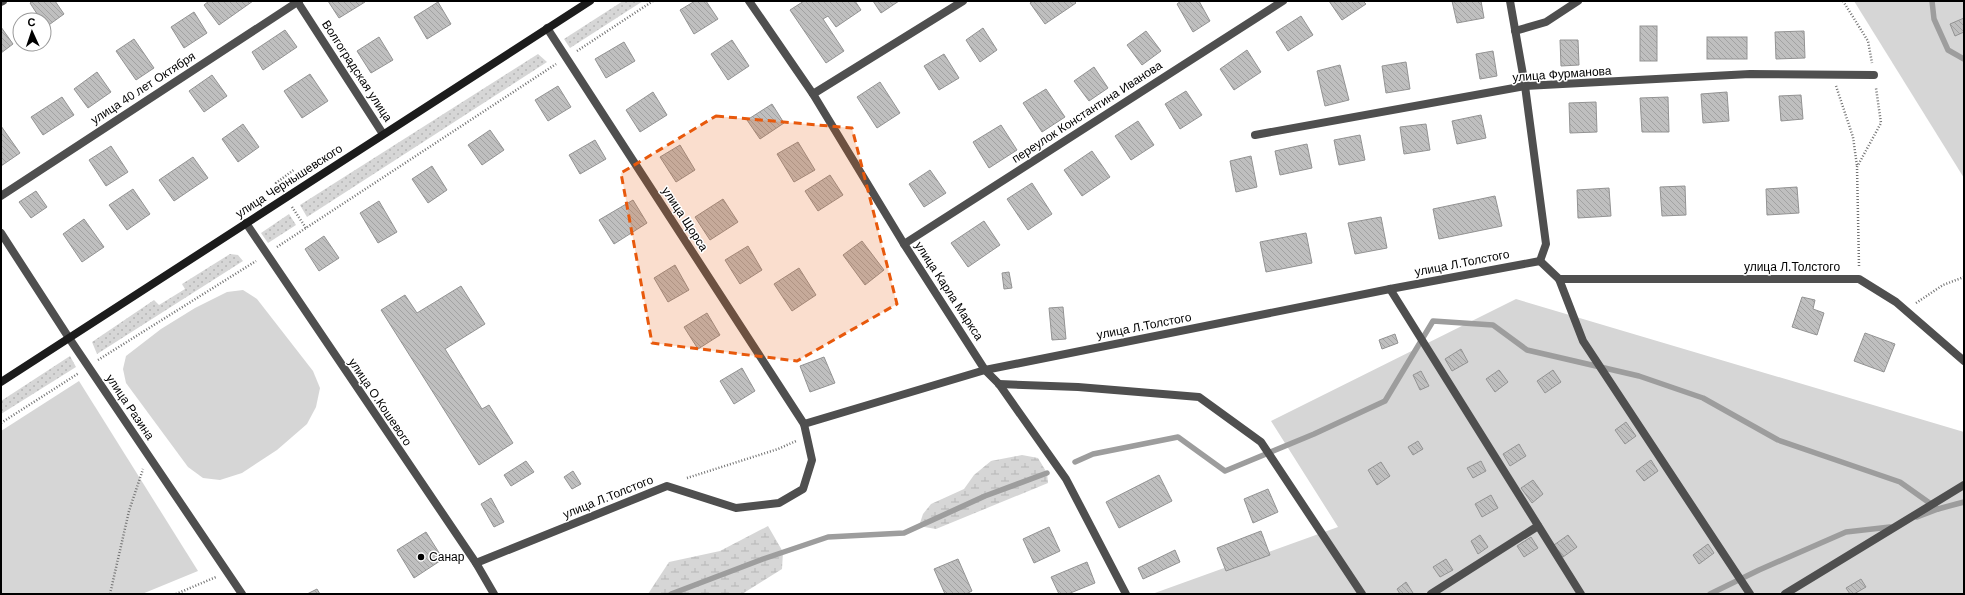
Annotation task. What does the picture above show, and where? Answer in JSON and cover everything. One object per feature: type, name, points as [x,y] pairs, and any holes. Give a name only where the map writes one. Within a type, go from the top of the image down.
[{"type":"street","name":"Волгоградская улица","points":[[297,1],[384,134]]},
{"type":"street","name":"улица 40 лет Октября","points":[[1,196],[297,1]]},
{"type":"street","name":"улица Чернышевского","points":[[1,382],[590,1]]},
{"type":"street","name":"улица Карла Маркса","points":[[749,1],[813,94],[904,244],[985,370],[999,384],[1066,480],[1126,594]]},
{"type":"street","points":[[813,94],[963,1]]},
{"type":"street","name":"переулок Константина Иванова","points":[[904,244],[1283,1]]},
{"type":"street","points":[[1510,1],[1525,86],[1546,244],[1540,261],[1559,279],[1583,341],[1750,594]]},
{"type":"street","points":[[1515,31],[1546,22],[1578,1]]},
{"type":"street","name":"улица Щорса","points":[[547,28],[804,424]]},
{"type":"street","name":"улица Фурманова","points":[[1255,135],[1525,86],[1750,74],[1874,75]]},
{"type":"street","name":"улица О.Кошевого","points":[[246,223],[476,563],[494,594]]},
{"type":"street","name":"улица Разина","points":[[1,233],[88,367],[242,594]]},
{"type":"street","name":"улица Л.Толстого","points":[[476,563],[667,486],[736,508],[779,503],[803,489],[812,460],[804,424],[985,370],[1390,289],[1540,261]]},
{"type":"street","name":"улица Л.Толстого","points":[[1559,279],[1859,279]]},
{"type":"street","points":[[1859,279],[1896,302],[1964,361]]},
{"type":"street","points":[[1390,289],[1581,594]]},
{"type":"street","points":[[999,384],[1078,387],[1199,397],[1261,442],[1362,594]]},
{"type":"street","points":[[1785,594],[1964,486]]},
{"type":"street","points":[[1431,594],[1538,526]]},
{"type":"path","points":[[1,423],[266,254],[653,1]]},
{"type":"path","points":[[1843,1],[1868,41],[1881,123],[1858,167]]},
{"type":"path","points":[[1832,75],[1849,124],[1858,167],[1859,279]]},
{"type":"path","points":[[281,190],[276,183],[295,169]]},
{"type":"path","points":[[292,206],[306,228]]},
{"type":"path","points":[[1906,310],[1943,285],[1964,277]]},
{"type":"path","points":[[667,486],[716,468],[778,449],[807,436]]},
{"type":"path","points":[[110,594],[129,511],[148,455]]},
{"type":"path","points":[[176,594],[227,573]]},
{"type":"highlighted area","points":[[716,116],[852,128],[897,304],[797,361],[652,343],[621,173]]},
{"type":"green space","points":[[623,1],[643,1],[570,48],[564,39]]},
{"type":"green space","points":[[1854,1],[1964,1],[1964,178]]},
{"type":"green space","points":[[538,54],[547,62],[307,217],[300,205]]},
{"type":"green space","points":[[289,214],[296,225],[268,243],[261,233]]},
{"type":"green space","points":[[230,254],[238,255],[243,261],[97,354],[92,342],[154,300],[159,305],[185,289],[182,284]]},
{"type":"green space","points":[[243,290],[257,299],[313,371],[320,388],[316,407],[307,424],[277,450],[242,473],[220,480],[203,478],[188,467],[126,383],[123,369],[126,356],[161,329],[195,308],[227,292]]},
{"type":"green space","points":[[1516,299],[1964,432],[1964,594],[1152,594],[1338,527],[1271,421]]},
{"type":"green space","points":[[70,356],[76,367],[1,414],[1,401]]},
{"type":"green space","points":[[79,381],[198,571],[142,594],[1,594],[1,431]]},
{"type":"green space","points":[[1022,455],[1038,458],[1047,473],[1048,483],[936,529],[919,526],[923,514],[931,504],[964,489],[974,475],[991,461]]},
{"type":"green space","points":[[768,526],[783,552],[782,569],[742,594],[648,594],[669,562],[720,551]]},
{"type":"building","points":[[33,1],[55,1],[64,14],[52,23],[52,12],[36,12],[30,3]]},
{"type":"building","points":[[209,1],[253,1],[219,25],[204,5]]},
{"type":"building","points":[[328,1],[365,1],[365,2],[339,18]]},
{"type":"building","points":[[695,1],[706,1],[718,19],[694,34],[680,10]]},
{"type":"building","points":[[804,1],[855,1],[861,10],[836,27],[828,16],[823,19],[844,51],[826,63],[790,10]]},
{"type":"building","points":[[873,1],[899,1],[881,13]]},
{"type":"building","points":[[1033,1],[1074,1],[1076,3],[1045,24],[1030,3]]},
{"type":"building","points":[[1181,1],[1199,1],[1210,21],[1193,32],[1177,4]]},
{"type":"building","points":[[1329,1],[1363,1],[1366,4],[1342,20]]},
{"type":"building","points":[[1452,1],[1481,1],[1484,18],[1457,23]]},
{"type":"building","points":[[438,2],[451,24],[427,39],[414,17]]},
{"type":"building","points":[[194,12],[207,33],[184,48],[171,27]]},
{"type":"building","points":[[1301,16],[1313,35],[1288,51],[1276,32]]},
{"type":"building","points":[[1964,18],[1964,32],[1955,36],[1950,24]]},
{"type":"building","points":[[1640,26],[1657,26],[1657,61],[1640,61]]},
{"type":"building","points":[[1,27],[12,45],[1,53]]},
{"type":"building","points":[[983,28],[997,50],[980,62],[966,40]]},
{"type":"building","points":[[285,30],[297,47],[263,70],[252,52]]},
{"type":"building","points":[[1146,31],[1161,51],[1142,65],[1127,45]]},
{"type":"building","points":[[1804,31],[1805,58],[1776,59],[1775,32]]},
{"type":"building","points":[[379,37],[393,60],[371,73],[357,51]]},
{"type":"building","points":[[1707,37],[1747,37],[1747,59],[1707,59]]},
{"type":"building","points":[[134,39],[154,68],[136,80],[116,51]]},
{"type":"building","points":[[732,40],[749,66],[728,80],[711,54]]},
{"type":"building","points":[[1560,40],[1578,40],[1579,65],[1561,66]]},
{"type":"building","points":[[624,42],[635,61],[606,78],[595,59]]},
{"type":"building","points":[[1247,50],[1261,72],[1234,90],[1220,69]]},
{"type":"building","points":[[1493,51],[1497,76],[1480,79],[1476,54]]},
{"type":"building","points":[[944,54],[959,78],[939,90],[924,66]]},
{"type":"building","points":[[1406,62],[1410,89],[1386,93],[1382,66]]},
{"type":"building","points":[[1340,65],[1349,100],[1325,106],[1317,71]]},
{"type":"building","points":[[1094,67],[1108,88],[1089,101],[1074,81]]},
{"type":"building","points":[[97,72],[111,92],[88,108],[74,89]]},
{"type":"building","points":[[310,74],[328,101],[302,118],[284,91]]},
{"type":"building","points":[[212,75],[227,96],[204,112],[189,91]]},
{"type":"building","points":[[880,82],[900,113],[877,128],[857,97]]},
{"type":"building","points":[[558,86],[571,107],[548,121],[535,100]]},
{"type":"building","points":[[1046,89],[1065,117],[1042,132],[1023,103]]},
{"type":"building","points":[[1186,91],[1202,115],[1180,129],[1165,104]]},
{"type":"building","points":[[653,92],[667,115],[640,132],[626,110]]},
{"type":"building","points":[[1727,92],[1729,121],[1703,123],[1701,94]]},
{"type":"building","points":[[1801,95],[1803,119],[1781,121],[1779,96]]},
{"type":"building","points":[[62,97],[74,115],[43,135],[31,117]]},
{"type":"building","points":[[1668,97],[1669,132],[1642,132],[1640,98]]},
{"type":"building","points":[[1596,102],[1597,132],[1570,133],[1569,103]]},
{"type":"building","points":[[772,104],[784,123],[760,139],[747,120]]},
{"type":"building","points":[[1481,115],[1486,138],[1457,144],[1452,121]]},
{"type":"building","points":[[1138,121],[1154,145],[1131,160],[1115,136]]},
{"type":"building","points":[[243,124],[259,147],[238,162],[222,139]]},
{"type":"building","points":[[1426,124],[1430,150],[1404,154],[1400,127]]},
{"type":"building","points":[[1001,125],[1017,150],[989,168],[973,142]]},
{"type":"building","points":[[1,126],[20,153],[1,166]]},
{"type":"building","points":[[490,130],[504,150],[482,165],[468,145]]},
{"type":"building","points":[[1360,135],[1365,160],[1339,165],[1334,140]]},
{"type":"building","points":[[595,140],[606,159],[580,174],[569,155]]},
{"type":"building","points":[[798,142],[815,170],[794,182],[777,154]]},
{"type":"building","points":[[1307,144],[1312,168],[1280,175],[1275,151]]},
{"type":"building","points":[[680,145],[695,170],[676,182],[660,157]]},
{"type":"building","points":[[111,146],[128,172],[106,186],[89,160]]},
{"type":"building","points":[[1092,151],[1110,177],[1082,196],[1064,170]]},
{"type":"building","points":[[1251,156],[1257,187],[1236,192],[1230,161]]},
{"type":"building","points":[[193,157],[208,178],[174,201],[159,180]]},
{"type":"building","points":[[432,166],[447,190],[428,203],[412,179]]},
{"type":"building","points":[[930,170],[946,193],[924,207],[909,184]]},
{"type":"building","points":[[830,175],[843,195],[818,211],[805,191]]},
{"type":"building","points":[[1032,183],[1052,214],[1028,230],[1007,199]]},
{"type":"building","points":[[1685,186],[1686,215],[1662,216],[1660,187]]},
{"type":"building","points":[[1797,187],[1799,213],[1767,215],[1766,189]]},
{"type":"building","points":[[1609,188],[1611,216],[1578,218],[1577,190]]},
{"type":"building","points":[[133,189],[150,214],[127,230],[109,205]]},
{"type":"building","points":[[36,191],[47,207],[31,218],[19,202]]},
{"type":"building","points":[[1495,196],[1502,226],[1439,239],[1433,209]]},
{"type":"building","points":[[723,199],[738,222],[710,240],[695,217]]},
{"type":"building","points":[[633,200],[647,223],[614,244],[599,220]]},
{"type":"building","points":[[379,201],[397,232],[378,243],[360,213]]},
{"type":"building","points":[[1381,217],[1387,248],[1355,254],[1348,223]]},
{"type":"building","points":[[84,219],[104,247],[82,262],[63,234]]},
{"type":"building","points":[[984,221],[1000,245],[968,267],[951,243]]},
{"type":"building","points":[[1306,233],[1312,263],[1266,272],[1260,242]]},
{"type":"building","points":[[324,236],[339,258],[319,271],[305,249]]},
{"type":"building","points":[[862,241],[884,270],[865,285],[843,255]]},
{"type":"building","points":[[748,246],[762,270],[740,284],[725,260]]},
{"type":"building","points":[[675,265],[689,290],[668,302],[654,278]]},
{"type":"building","points":[[799,268],[816,295],[792,311],[774,284]]},
{"type":"building","points":[[1009,272],[1012,288],[1004,289],[1002,273]]},
{"type":"building","points":[[461,286],[485,324],[445,349],[482,409],[489,405],[513,443],[479,465],[381,310],[405,295],[417,313]]},
{"type":"building","points":[[1802,297],[1815,300],[1813,309],[1824,313],[1817,335],[1792,327]]},
{"type":"building","points":[[1063,307],[1066,339],[1052,340],[1049,308]]},
{"type":"building","points":[[707,313],[720,335],[698,349],[684,327]]},
{"type":"building","points":[[1865,333],[1895,344],[1884,372],[1854,361]]},
{"type":"building","points":[[1395,334],[1398,343],[1382,349],[1379,340]]},
{"type":"building","points":[[1461,349],[1468,362],[1452,371],[1445,359]]},
{"type":"building","points":[[824,357],[835,383],[810,392],[800,366]]},
{"type":"building","points":[[742,368],[755,391],[734,404],[720,381]]},
{"type":"building","points":[[1499,370],[1508,382],[1495,392],[1486,379]]},
{"type":"building","points":[[1553,370],[1561,382],[1545,393],[1537,381]]},
{"type":"building","points":[[1421,371],[1429,386],[1420,390],[1413,375]]},
{"type":"building","points":[[1626,422],[1636,436],[1625,444],[1615,430]]},
{"type":"building","points":[[1418,441],[1423,449],[1413,455],[1408,447]]},
{"type":"building","points":[[1519,444],[1526,456],[1510,466],[1503,454]]},
{"type":"building","points":[[1651,460],[1658,471],[1644,481],[1636,471]]},
{"type":"building","points":[[526,461],[534,472],[511,486],[504,475]]},
{"type":"building","points":[[1481,461],[1486,471],[1473,478],[1467,468]]},
{"type":"building","points":[[1381,462],[1390,476],[1377,485],[1368,470]]},
{"type":"building","points":[[573,471],[581,484],[572,489],[564,477]]},
{"type":"building","points":[[1159,475],[1172,501],[1119,528],[1106,502]]},
{"type":"building","points":[[1533,480],[1543,494],[1532,503],[1521,488]]},
{"type":"building","points":[[1268,489],[1278,512],[1253,523],[1244,499]]},
{"type":"building","points":[[1491,495],[1498,508],[1482,517],[1475,504]]},
{"type":"building","points":[[491,498],[504,522],[494,527],[481,504]]},
{"type":"building","points":[[1049,527],[1060,551],[1034,563],[1023,539]]},
{"type":"building","points":[[1261,531],[1270,555],[1226,571],[1217,548]]},
{"type":"building","points":[[426,532],[443,559],[414,578],[397,550]]},
{"type":"building","points":[[1480,535],[1488,547],[1478,554],[1471,541]]},
{"type":"building","points":[[1568,535],[1577,547],[1563,557],[1554,545]]},
{"type":"building","points":[[1531,537],[1538,548],[1524,557],[1517,546]]},
{"type":"building","points":[[1708,544],[1714,553],[1699,564],[1693,555]]},
{"type":"building","points":[[1175,550],[1180,562],[1143,579],[1138,568]]},
{"type":"building","points":[[958,559],[972,591],[966,594],[945,594],[934,569]]},
{"type":"building","points":[[1446,559],[1453,570],[1440,577],[1433,567]]},
{"type":"building","points":[[1087,562],[1095,583],[1068,594],[1059,594],[1051,577]]},
{"type":"building","points":[[1861,579],[1866,587],[1854,594],[1850,594],[1846,588]]},
{"type":"building","points":[[1406,582],[1413,593],[1400,594],[1397,589]]},
{"type":"building","points":[[317,589],[320,594],[307,594]]},
{"type":"waterway","points":[[1932,1],[1934,19],[1948,50],[1964,59]]},
{"type":"waterway","points":[[1075,462],[1093,454],[1178,437],[1225,471],[1314,434],[1385,401],[1433,321],[1493,325],[1527,350],[1639,376],[1703,398],[1778,440],[1900,482],[1938,509],[1964,502]]},
{"type":"waterway","points":[[671,594],[763,559],[828,537],[904,533],[985,496],[1047,473]]},
{"type":"waterway","points":[[1917,517],[1938,509]]},
{"type":"waterway","points":[[1710,594],[1759,570],[1846,532],[1890,527]]},
{"type":"place","name":"Санар","points":[[421,557]]}]
